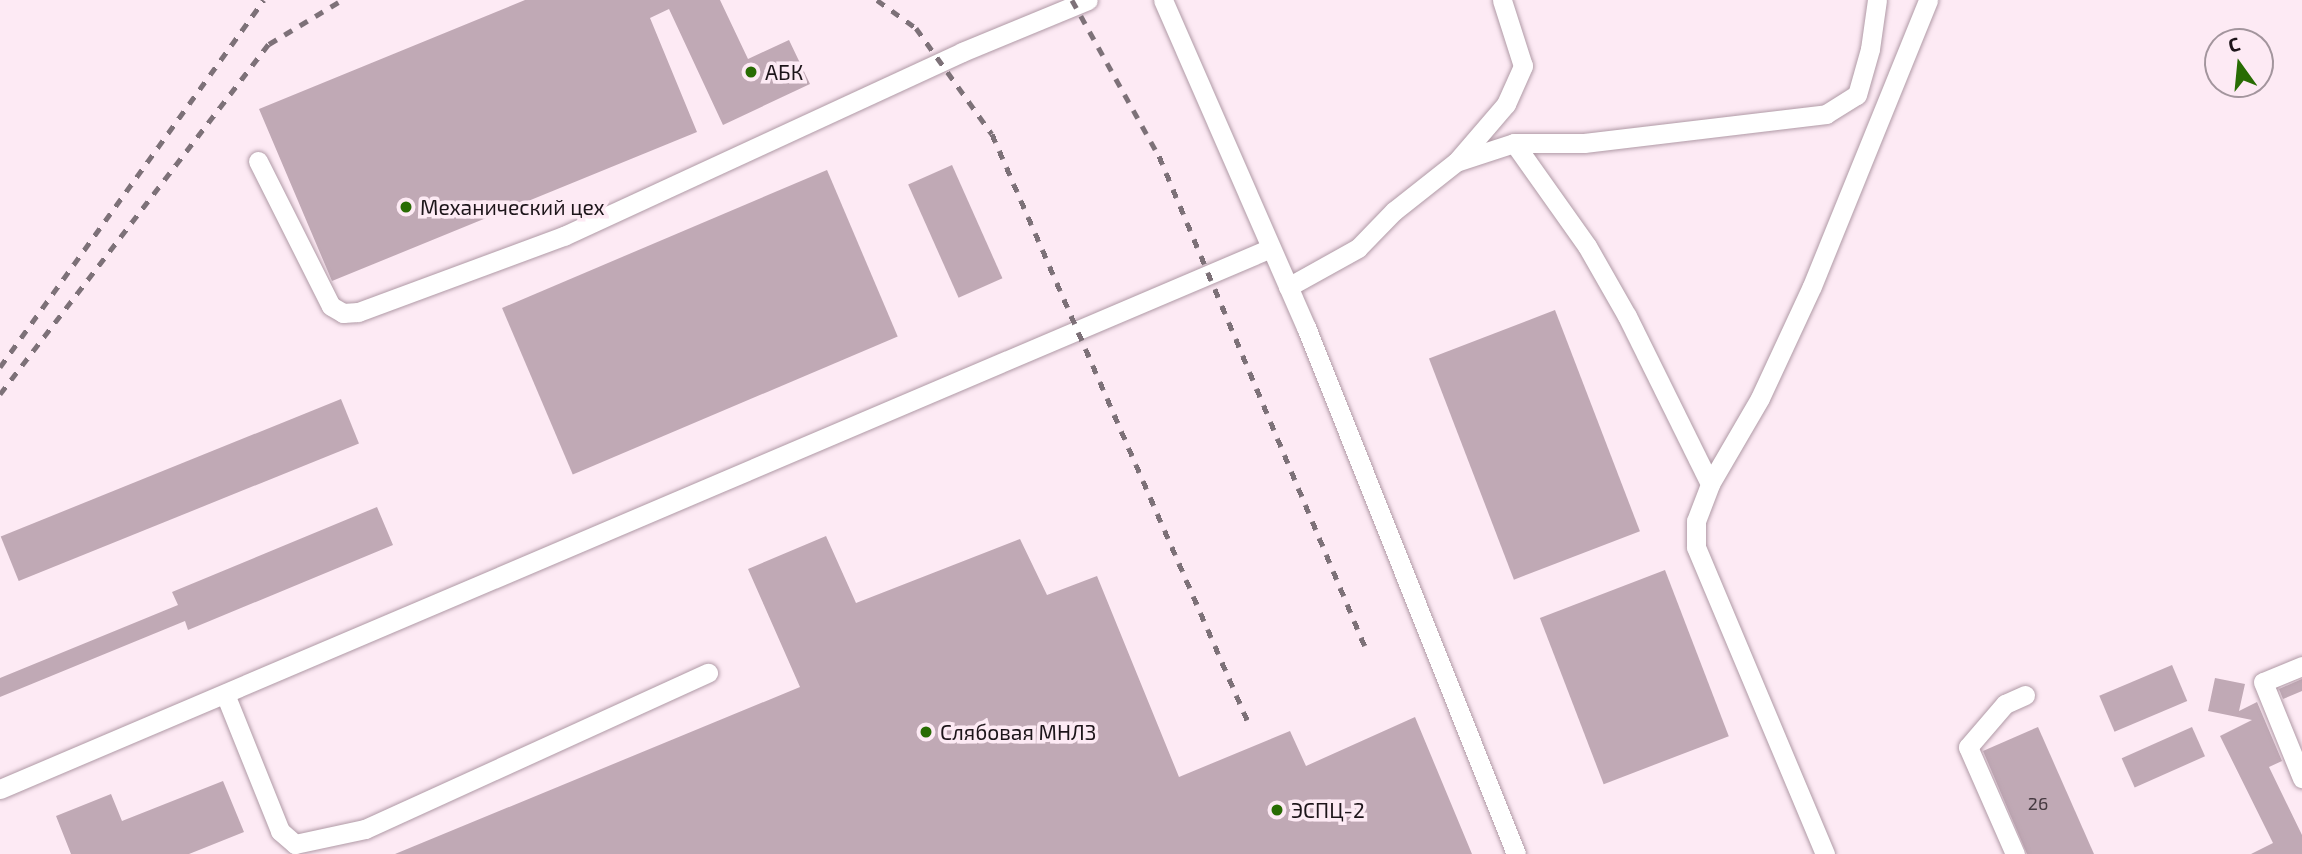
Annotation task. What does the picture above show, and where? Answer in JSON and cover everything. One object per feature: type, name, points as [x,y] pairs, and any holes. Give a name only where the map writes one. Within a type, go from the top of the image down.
[{"type":"lane","points":[[258,160],[331,306],[343,313],[358,312],[564,236],[962,52],[1088,0]]},
{"type":"lane","points":[[1163,0],[1288,286],[1516,854]]},
{"type":"lane","points":[[1288,286],[1358,248],[1394,211],[1456,162],[1506,104],[1523,66],[1502,0]]},
{"type":"lane","points":[[1456,162],[1514,143],[1584,144],[1826,114],[1857,95],[1870,49],[1877,0]]},
{"type":"lane","points":[[1825,854],[1696,547],[1696,521],[1710,484],[1759,398],[1812,286],[1928,0]]},
{"type":"lane","points":[[1514,143],[1587,246],[1627,316],[1710,484]]},
{"type":"lane","points":[[0,789],[1271,248]]},
{"type":"lane","points":[[2302,666],[2263,682],[2302,778]]},
{"type":"lane","points":[[280,831],[295,844],[365,829],[708,673]]},
{"type":"lane","points":[[225,694],[290,854]]},
{"type":"lane","points":[[2015,854],[1968,747],[2005,704],[2025,695]]},
{"type":"building","name":"Механический цех","points":[[525,0],[720,0],[748,59],[789,40],[810,84],[723,125],[669,9],[650,18],[697,132],[332,281],[259,109]]},
{"type":"building","points":[[952,165],[1002,278],[959,298],[908,185]]},
{"type":"building","points":[[827,170],[898,337],[573,475],[502,308]]},
{"type":"building","points":[[1555,310],[1640,531],[1514,580],[1429,358]]},
{"type":"building","points":[[341,399],[359,444],[19,581],[1,536]]},
{"type":"building","points":[[377,507],[393,545],[188,630],[185,621],[0,697],[0,678],[178,605],[172,592]]},
{"type":"building","name":"Слябовая МНЛЗ","points":[[826,536],[856,603],[1020,539],[1047,595],[1097,576],[1179,777],[1290,731],[1306,766],[1415,717],[1472,854],[395,854],[800,687],[748,569]]},
{"type":"building","points":[[1665,570],[1729,736],[1604,784],[1540,618]]},
{"type":"building","points":[[2172,665],[2187,701],[2115,732],[2099,696]]},
{"type":"building","points":[[2215,678],[2245,684],[2239,711],[2257,702],[2282,761],[2269,767],[2302,835],[2302,854],[2251,854],[2273,843],[2220,736],[2252,720],[2208,711]]},
{"type":"building","points":[[2302,679],[2302,691],[2283,699],[2279,689]]},
{"type":"building","points":[[2038,727],[2094,854],[2027,854],[1983,751]]},
{"type":"building","points":[[2192,727],[2205,756],[2135,788],[2122,758]]},
{"type":"building","points":[[223,781],[244,832],[189,854],[71,854],[56,816],[111,794],[122,821]]},
{"type":"railway","points":[[0,367],[264,0]]},
{"type":"railway","points":[[0,394],[269,44],[342,0]]},
{"type":"railway","points":[[877,0],[916,28],[992,134],[1248,722]]},
{"type":"railway","points":[[1072,0],[1159,156],[1368,654]]},
{"type":"place","name":"АБК","points":[[751,72]]},
{"type":"place","name":"Механический цех","points":[[406,207]]},
{"type":"place","name":"Слябовая МНЛЗ","points":[[926,732]]},
{"type":"place","name":"ЭСПЦ-2","points":[[1277,810]]}]
